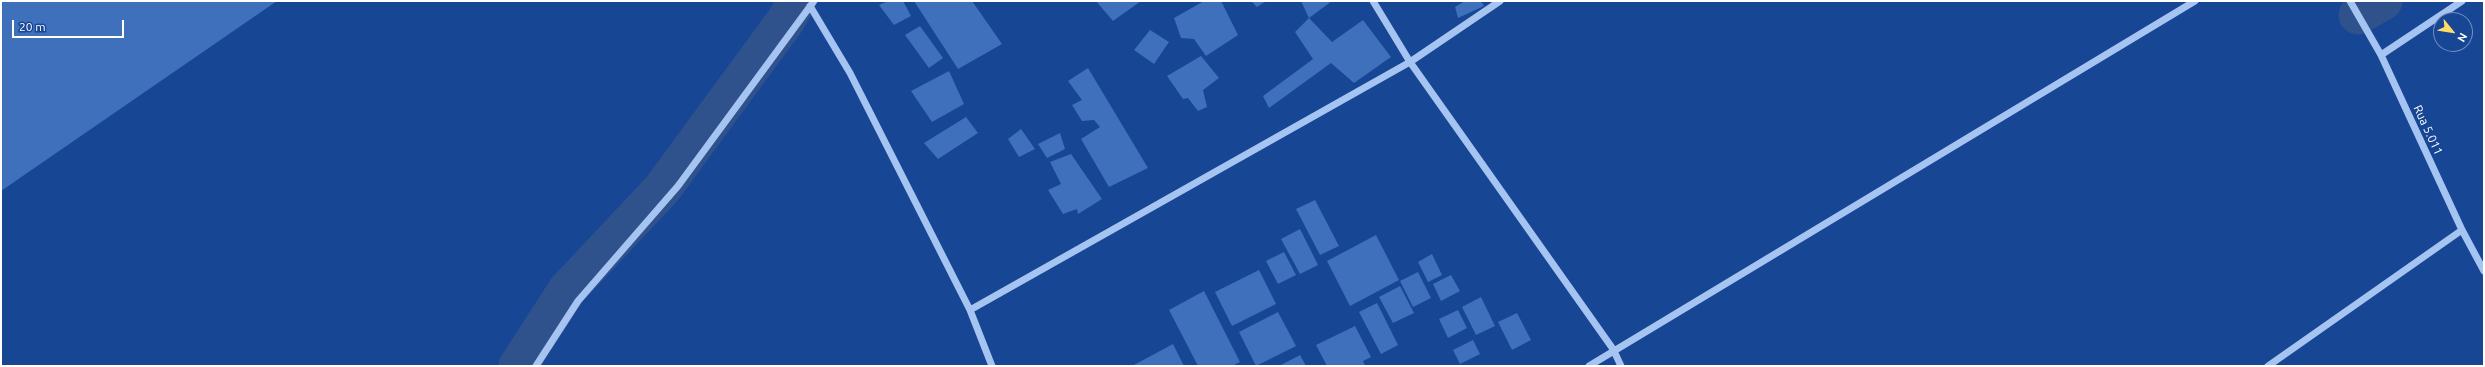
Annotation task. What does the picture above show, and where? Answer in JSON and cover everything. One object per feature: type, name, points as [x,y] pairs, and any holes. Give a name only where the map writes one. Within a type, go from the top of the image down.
[{"type":"street","points":[[1373,1],[1410,62],[1613,349],[1621,366]]},
{"type":"street","points":[[970,310],[1410,62],[1500,1]]},
{"type":"street","points":[[1589,366],[1613,349],[2195,1]]},
{"type":"street","name":"Rua 5.011","points":[[2350,1],[2381,55],[2462,230],[2484,270]]},
{"type":"street","points":[[2381,55],[2462,1]]},
{"type":"street","points":[[536,366],[578,301],[678,186],[812,3],[850,73],[970,310],[992,366]]},
{"type":"street","points":[[2268,366],[2462,230]]},
{"type":"building","points":[[1,1],[277,1],[1,191]]},
{"type":"building","points":[[888,1],[903,1],[911,16],[894,25],[879,5]]},
{"type":"building","points":[[914,1],[972,1],[1002,44],[958,69]]},
{"type":"building","points":[[1096,1],[1141,1],[1113,21]]},
{"type":"building","points":[[1204,1],[1221,1],[1238,35],[1206,56],[1194,39],[1181,38],[1174,18]]},
{"type":"building","points":[[1251,1],[1266,1],[1257,7]]},
{"type":"building","points":[[1301,1],[1332,1],[1309,18]]},
{"type":"building","points":[[1465,1],[1481,1],[1484,6],[1458,18],[1455,7]]},
{"type":"building","points":[[1309,18],[1332,42],[1363,20],[1391,57],[1354,83],[1331,63],[1269,108],[1263,96],[1313,59],[1295,32]]},
{"type":"building","points":[[920,26],[943,58],[929,68],[905,35]]},
{"type":"building","points":[[1150,30],[1169,42],[1154,64],[1134,50]]},
{"type":"building","points":[[1201,56],[1219,78],[1203,90],[1207,107],[1198,111],[1188,98],[1183,99],[1167,76]]},
{"type":"building","points":[[1088,68],[1148,168],[1109,187],[1081,139],[1100,127],[1094,120],[1082,121],[1072,105],[1082,100],[1068,81]]},
{"type":"building","points":[[949,71],[964,104],[932,122],[911,91]]},
{"type":"building","points":[[966,117],[978,133],[938,159],[924,143]]},
{"type":"building","points":[[1021,129],[1035,149],[1019,157],[1008,139]]},
{"type":"building","points":[[1060,133],[1065,149],[1047,158],[1038,144]]},
{"type":"building","points":[[1071,154],[1102,199],[1078,214],[1077,209],[1063,214],[1048,190],[1061,184],[1050,162]]},
{"type":"building","points":[[1315,200],[1339,246],[1320,255],[1296,209]]},
{"type":"building","points":[[1300,229],[1318,265],[1300,274],[1281,239]]},
{"type":"building","points":[[1376,235],[1399,280],[1350,306],[1327,261]]},
{"type":"building","points":[[1284,252],[1296,275],[1278,284],[1266,261]]},
{"type":"building","points":[[1432,254],[1442,275],[1428,282],[1418,262]]},
{"type":"building","points":[[1259,270],[1276,304],[1232,326],[1215,292]]},
{"type":"building","points":[[1418,272],[1431,298],[1413,307],[1400,281]]},
{"type":"building","points":[[1451,275],[1460,291],[1441,301],[1433,284]]},
{"type":"building","points":[[1400,286],[1414,313],[1393,323],[1379,297]]},
{"type":"building","points":[[1204,291],[1240,362],[1232,366],[1198,366],[1169,310]]},
{"type":"building","points":[[1481,297],[1495,326],[1476,335],[1462,307]]},
{"type":"building","points":[[1377,303],[1398,345],[1381,354],[1359,312]]},
{"type":"building","points":[[1458,310],[1467,328],[1448,338],[1439,319]]},
{"type":"building","points":[[1278,312],[1296,346],[1256,366],[1239,332]]},
{"type":"building","points":[[1517,313],[1531,340],[1512,350],[1498,322]]},
{"type":"building","points":[[1355,326],[1371,357],[1363,361],[1365,366],[1327,366],[1316,345]]},
{"type":"building","points":[[1473,340],[1480,354],[1460,364],[1453,350]]},
{"type":"building","points":[[1173,344],[1184,366],[1132,366]]},
{"type":"building","points":[[1300,355],[1306,366],[1279,366]]},
{"type":"waterway","points":[[518,366],[567,290],[662,189],[786,20],[797,1]]},
{"type":"waterway","points":[[2358,15],[2383,1]]}]
